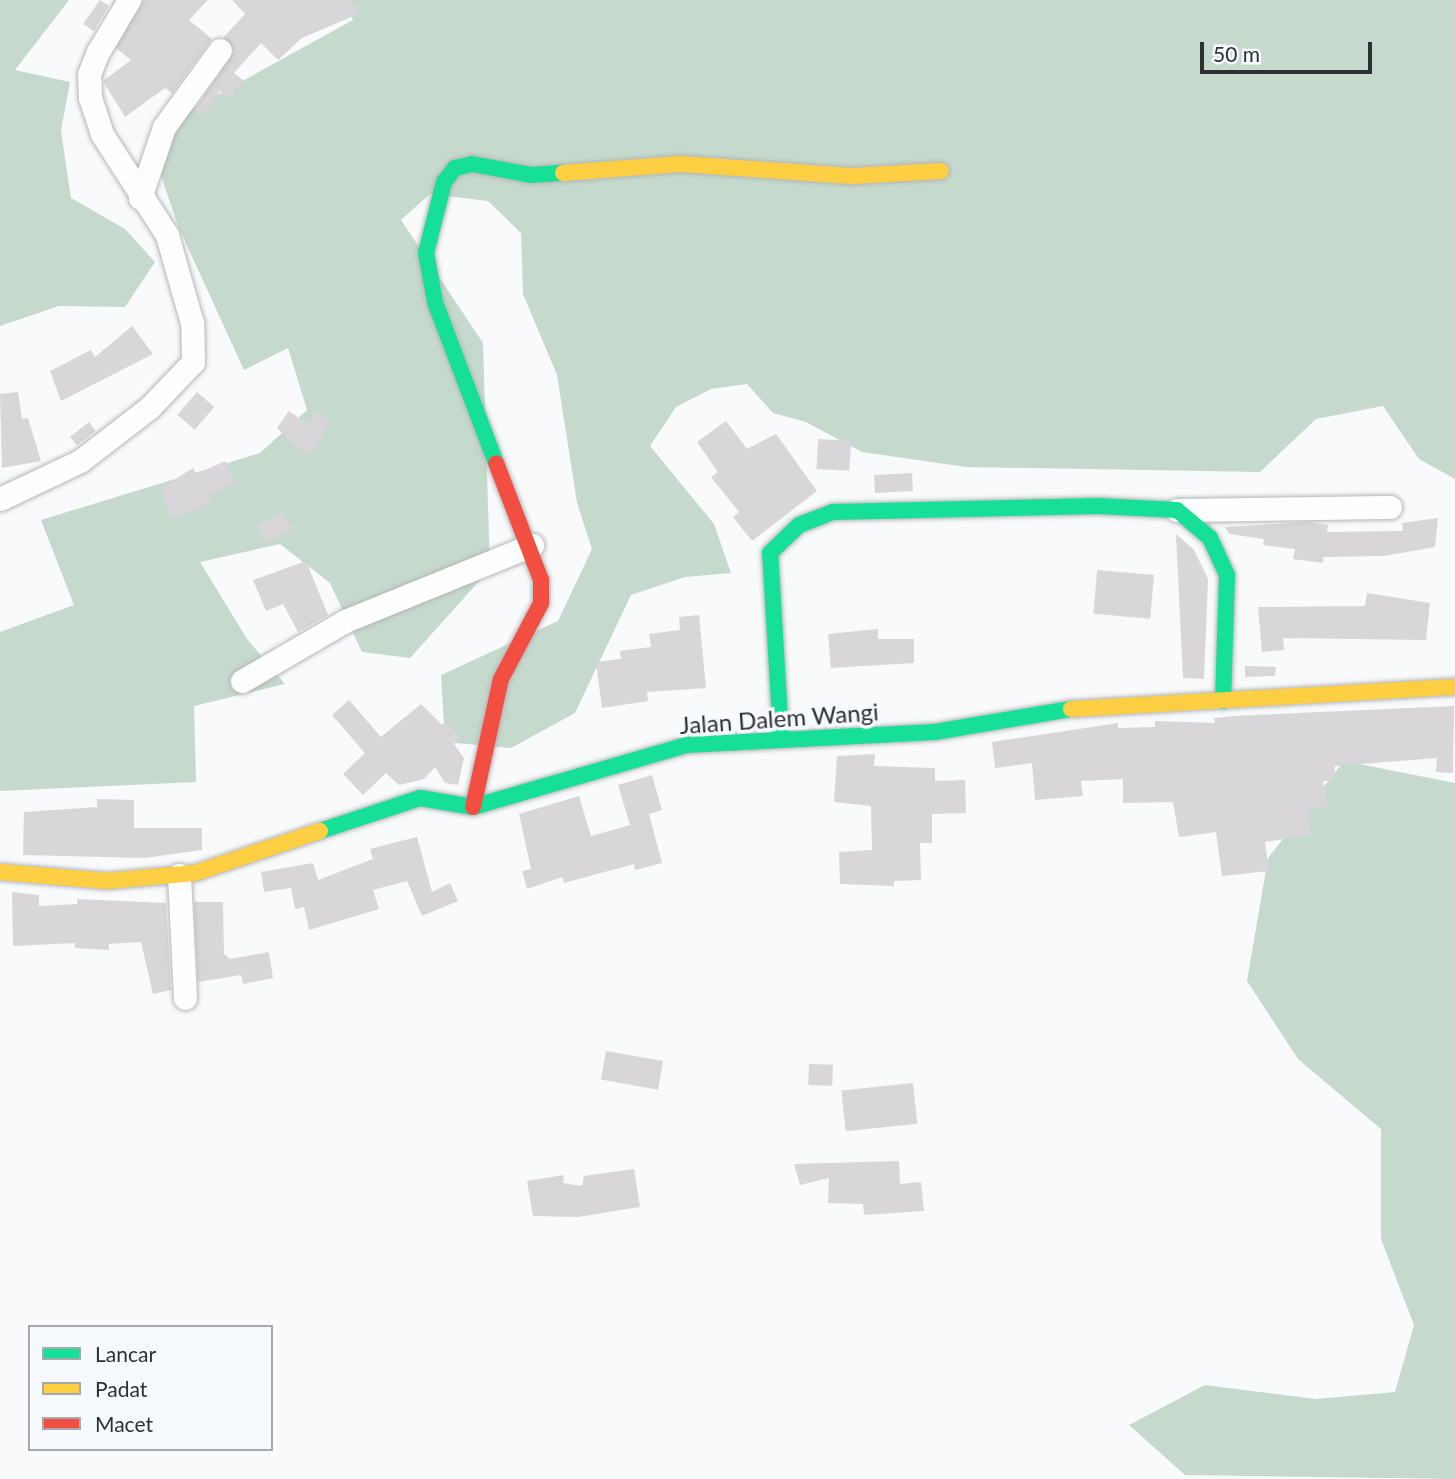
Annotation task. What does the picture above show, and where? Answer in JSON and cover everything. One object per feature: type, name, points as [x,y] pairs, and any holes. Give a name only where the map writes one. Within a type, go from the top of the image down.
[{"type":"street","points":[[0,499],[80,461],[150,407],[193,362],[192,323],[167,235],[141,198],[103,134],[89,74],[129,0]]},
{"type":"street","points":[[141,198],[164,127],[220,50]]},
{"type":"street","points":[[473,807],[501,679],[541,603],[532,545],[435,302],[426,253],[435,206],[454,168],[472,164],[532,175],[681,164],[852,176],[941,171]]},
{"type":"street","points":[[781,736],[767,571],[770,553],[799,526],[833,512],[1098,506],[1177,510],[1390,508]]},
{"type":"street","points":[[1177,510],[1210,538],[1227,575],[1223,701]]},
{"type":"street","points":[[242,681],[345,621],[532,545]]},
{"type":"street","name":"Jalan Dalem Wangi","points":[[0,872],[108,881],[179,875],[420,798],[473,807],[685,745],[781,736],[935,732],[1076,708],[1455,687]]},
{"type":"street","points":[[179,875],[185,998]]},
{"type":"green space","points":[[0,0],[69,0],[15,70],[70,82],[61,131],[71,198],[125,229],[155,262],[125,307],[59,306],[0,326]]},
{"type":"green space","points":[[344,0],[1455,0],[1455,479],[1419,459],[1383,406],[1316,419],[1260,472],[966,467],[862,452],[806,422],[773,413],[747,384],[711,389],[676,407],[650,446],[714,524],[731,573],[685,577],[631,595],[575,713],[511,748],[445,742],[441,675],[558,621],[592,549],[577,503],[557,375],[523,294],[521,233],[488,201],[430,194],[401,220],[483,343],[490,569],[410,658],[362,652],[330,583],[280,544],[200,562],[247,639],[285,684],[194,706],[196,782],[0,791],[0,632],[74,605],[41,520],[260,453],[307,410],[288,348],[244,370],[178,226],[155,158],[184,113],[353,20]]},
{"type":"green space","points":[[1344,761],[1455,783],[1455,1479],[1185,1475],[1129,1425],[1205,1385],[1316,1399],[1395,1392],[1414,1325],[1381,1239],[1381,1129],[1298,1059],[1247,981],[1268,858]]},
{"type":"building","points":[[100,0],[109,6],[94,31],[83,24]]},
{"type":"building","points":[[143,0],[208,0],[189,20],[212,39],[172,93],[165,88],[125,117],[103,81],[131,60],[116,48]]},
{"type":"building","points":[[232,0],[352,0],[356,15],[302,38],[278,60],[261,43],[234,73],[243,80],[229,99],[220,91],[203,115],[195,109],[234,52],[224,37],[245,14]]},
{"type":"building","points":[[132,326],[153,354],[61,401],[50,371],[91,350],[95,357]]},
{"type":"building","points":[[18,392],[22,419],[28,418],[41,461],[2,468],[0,394]]},
{"type":"building","points":[[197,392],[214,407],[195,430],[177,415]]},
{"type":"building","points":[[289,411],[308,424],[316,411],[331,421],[308,456],[277,428]]},
{"type":"building","points":[[726,421],[747,449],[776,434],[817,491],[752,541],[733,517],[739,512],[711,477],[718,472],[697,442]]},
{"type":"building","points":[[89,422],[96,431],[77,445],[70,437]]},
{"type":"building","points":[[818,439],[851,441],[849,471],[816,469]]},
{"type":"building","points":[[225,461],[235,483],[209,495],[212,500],[194,511],[171,517],[160,489],[193,468],[196,474]]},
{"type":"building","points":[[912,473],[913,491],[875,493],[874,475]]},
{"type":"building","points":[[282,512],[292,529],[268,543],[258,526]]},
{"type":"building","points":[[1438,518],[1435,547],[1384,556],[1323,557],[1323,563],[1293,559],[1295,549],[1263,545],[1264,539],[1229,534],[1225,527],[1308,522],[1328,525],[1327,532],[1403,531],[1402,523]]},
{"type":"building","points":[[1176,534],[1194,550],[1208,579],[1204,679],[1183,678]]},
{"type":"building","points":[[306,561],[328,615],[298,632],[283,604],[266,611],[253,580]]},
{"type":"building","points":[[1097,570],[1154,575],[1150,619],[1093,614]]},
{"type":"building","points":[[1367,593],[1430,603],[1426,640],[1283,638],[1284,650],[1262,652],[1258,607],[1365,606]]},
{"type":"building","points":[[699,615],[706,688],[647,692],[648,701],[602,708],[596,662],[621,659],[620,651],[651,647],[649,634],[680,630],[679,617]]},
{"type":"building","points":[[878,629],[878,639],[914,639],[914,663],[831,668],[828,634]]},
{"type":"building","points":[[1245,666],[1276,667],[1275,676],[1245,677]]},
{"type":"building","points":[[349,700],[381,737],[421,704],[442,725],[445,722],[461,737],[454,744],[464,758],[458,785],[445,783],[435,767],[424,779],[399,785],[386,773],[363,795],[343,774],[365,753],[332,715]]},
{"type":"building","points":[[1454,706],[1453,773],[1436,772],[1437,758],[1335,766],[1334,781],[1323,781],[1328,806],[1307,809],[1311,835],[1265,842],[1269,871],[1222,876],[1216,832],[1179,837],[1173,802],[1123,803],[1123,779],[1081,781],[1083,796],[1035,800],[1032,763],[995,768],[992,742],[1118,723],[1118,728],[1155,727],[1155,721],[1215,723],[1214,718],[1234,716]]},
{"type":"building","points":[[875,754],[874,766],[935,768],[935,781],[965,780],[966,813],[932,814],[932,843],[920,843],[921,880],[894,881],[894,886],[840,884],[839,852],[872,850],[871,806],[834,802],[837,756]]},
{"type":"building","points":[[652,775],[662,810],[649,814],[662,863],[635,870],[634,864],[564,883],[562,877],[527,889],[522,871],[531,869],[519,814],[579,796],[591,836],[630,825],[618,785]]},
{"type":"building","points":[[97,799],[134,800],[134,828],[202,828],[202,850],[144,858],[23,855],[24,812],[97,807]]},
{"type":"building","points":[[417,837],[432,892],[450,883],[458,901],[422,916],[407,881],[373,890],[379,909],[309,930],[304,907],[295,909],[291,888],[264,892],[261,872],[313,863],[318,880],[373,859],[370,849]]},
{"type":"building","points":[[12,892],[39,895],[39,906],[77,904],[77,899],[166,903],[171,990],[153,994],[141,942],[109,944],[109,950],[75,948],[75,943],[13,946]]},
{"type":"building","points":[[194,902],[223,902],[224,954],[230,959],[269,952],[273,978],[243,984],[241,975],[198,982]]},
{"type":"building","points":[[606,1051],[663,1061],[658,1090],[601,1080]]},
{"type":"building","points":[[809,1064],[833,1065],[832,1086],[808,1085]]},
{"type":"building","points":[[913,1083],[917,1124],[846,1131],[841,1091]]},
{"type":"building","points":[[899,1161],[900,1184],[921,1182],[924,1211],[864,1215],[863,1204],[828,1203],[829,1178],[800,1185],[794,1164]]},
{"type":"building","points":[[634,1169],[640,1207],[578,1217],[533,1216],[527,1181],[564,1175],[563,1183],[582,1186],[584,1176]]},
{"type":"traffic: fast","points":[[496,463],[435,302],[426,253],[444,182],[455,168],[472,164],[532,175],[563,173]]},
{"type":"traffic: fast","points":[[781,736],[770,553],[799,525],[833,512],[1098,506],[1177,510],[1210,538],[1227,575],[1223,701]]},
{"type":"traffic: fast","points":[[320,831],[420,798],[473,807],[686,745],[935,732],[1071,709]]},
{"type":"traffic: slow","points":[[563,173],[681,164],[852,176],[941,171]]},
{"type":"traffic: slow","points":[[1071,709],[1455,687]]},
{"type":"traffic: slow","points":[[0,872],[108,881],[195,873],[320,831]]},
{"type":"traffic: jam","points":[[473,807],[501,679],[541,603],[541,580],[496,463]]}]
